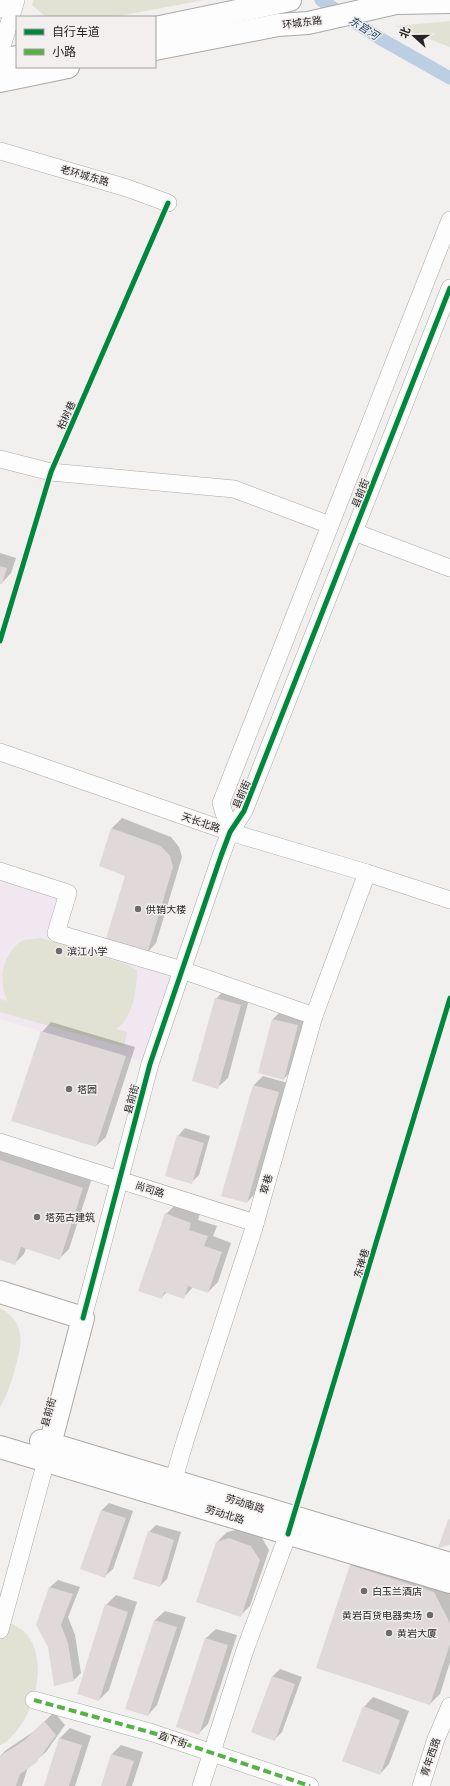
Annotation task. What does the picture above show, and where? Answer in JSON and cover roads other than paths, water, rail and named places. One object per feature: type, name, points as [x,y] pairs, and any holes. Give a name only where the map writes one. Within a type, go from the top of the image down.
[{"type":"main road","points":[[156,28],[282,1]]},
{"type":"main road","name":"环城东路","points":[[156,49],[278,24],[308,23],[396,3],[450,2]]},
{"type":"main road","points":[[0,61],[16,57]]},
{"type":"main road","points":[[0,81],[63,68]]},
{"type":"main road","points":[[0,1292],[82,1311]]},
{"type":"main road","name":"县前街","points":[[43,1451],[82,1311]]},
{"type":"main road","name":"劳动北路","points":[[0,1447],[43,1451],[171,1489],[288,1534],[450,1582]]},
{"type":"main road","name":"劳动南路","points":[[171,1489],[450,1564]]},
{"type":"street","points":[[0,9],[2,0]]},
{"type":"street","points":[[0,53],[16,0]]},
{"type":"street","name":"老环城东路","points":[[0,151],[127,188],[168,203]]},
{"type":"street","name":"县前街","points":[[230,832],[221,803],[450,220]]},
{"type":"street","name":"县前街","points":[[82,1311],[150,1064],[230,832],[244,811],[450,288]]},
{"type":"street","points":[[0,459],[51,472],[234,489],[330,526]]},
{"type":"street","points":[[354,532],[450,568]]},
{"type":"street","name":"天长北路","points":[[0,752],[230,832],[367,873],[450,900]]},
{"type":"street","points":[[0,871],[68,893],[56,933],[182,970],[314,1016]]},
{"type":"street","name":"草巷","points":[[171,1489],[255,1222],[314,1016],[367,873]]},
{"type":"street","name":"尚司路","points":[[0,1142],[255,1222]]},
{"type":"street","name":"县前街","points":[[0,1630],[5,1593],[40,1483],[43,1451]]},
{"type":"street","points":[[201,1786],[245,1650],[288,1534]]},
{"type":"street","name":"直下街","points":[[34,1700],[153,1732],[310,1786]]},
{"type":"street","name":"青年西路","points":[[421,1786],[436,1738],[450,1706]]},
{"type":"waterway","name":"东官河","points":[[321,0],[381,39],[450,78]]},
{"type":"place","name":"供销大楼","points":[[138,909]]},
{"type":"place","name":"滨江小学","points":[[59,951]]},
{"type":"place","name":"塔园","points":[[69,1089]]},
{"type":"place","name":"塔苑古建筑","points":[[37,1217]]},
{"type":"place","name":"白玉兰酒店","points":[[364,1591]]},
{"type":"place","name":"黄岩百货电器卖场","points":[[430,1615]]},
{"type":"place","name":"黄岩大厦","points":[[389,1633]]}]
